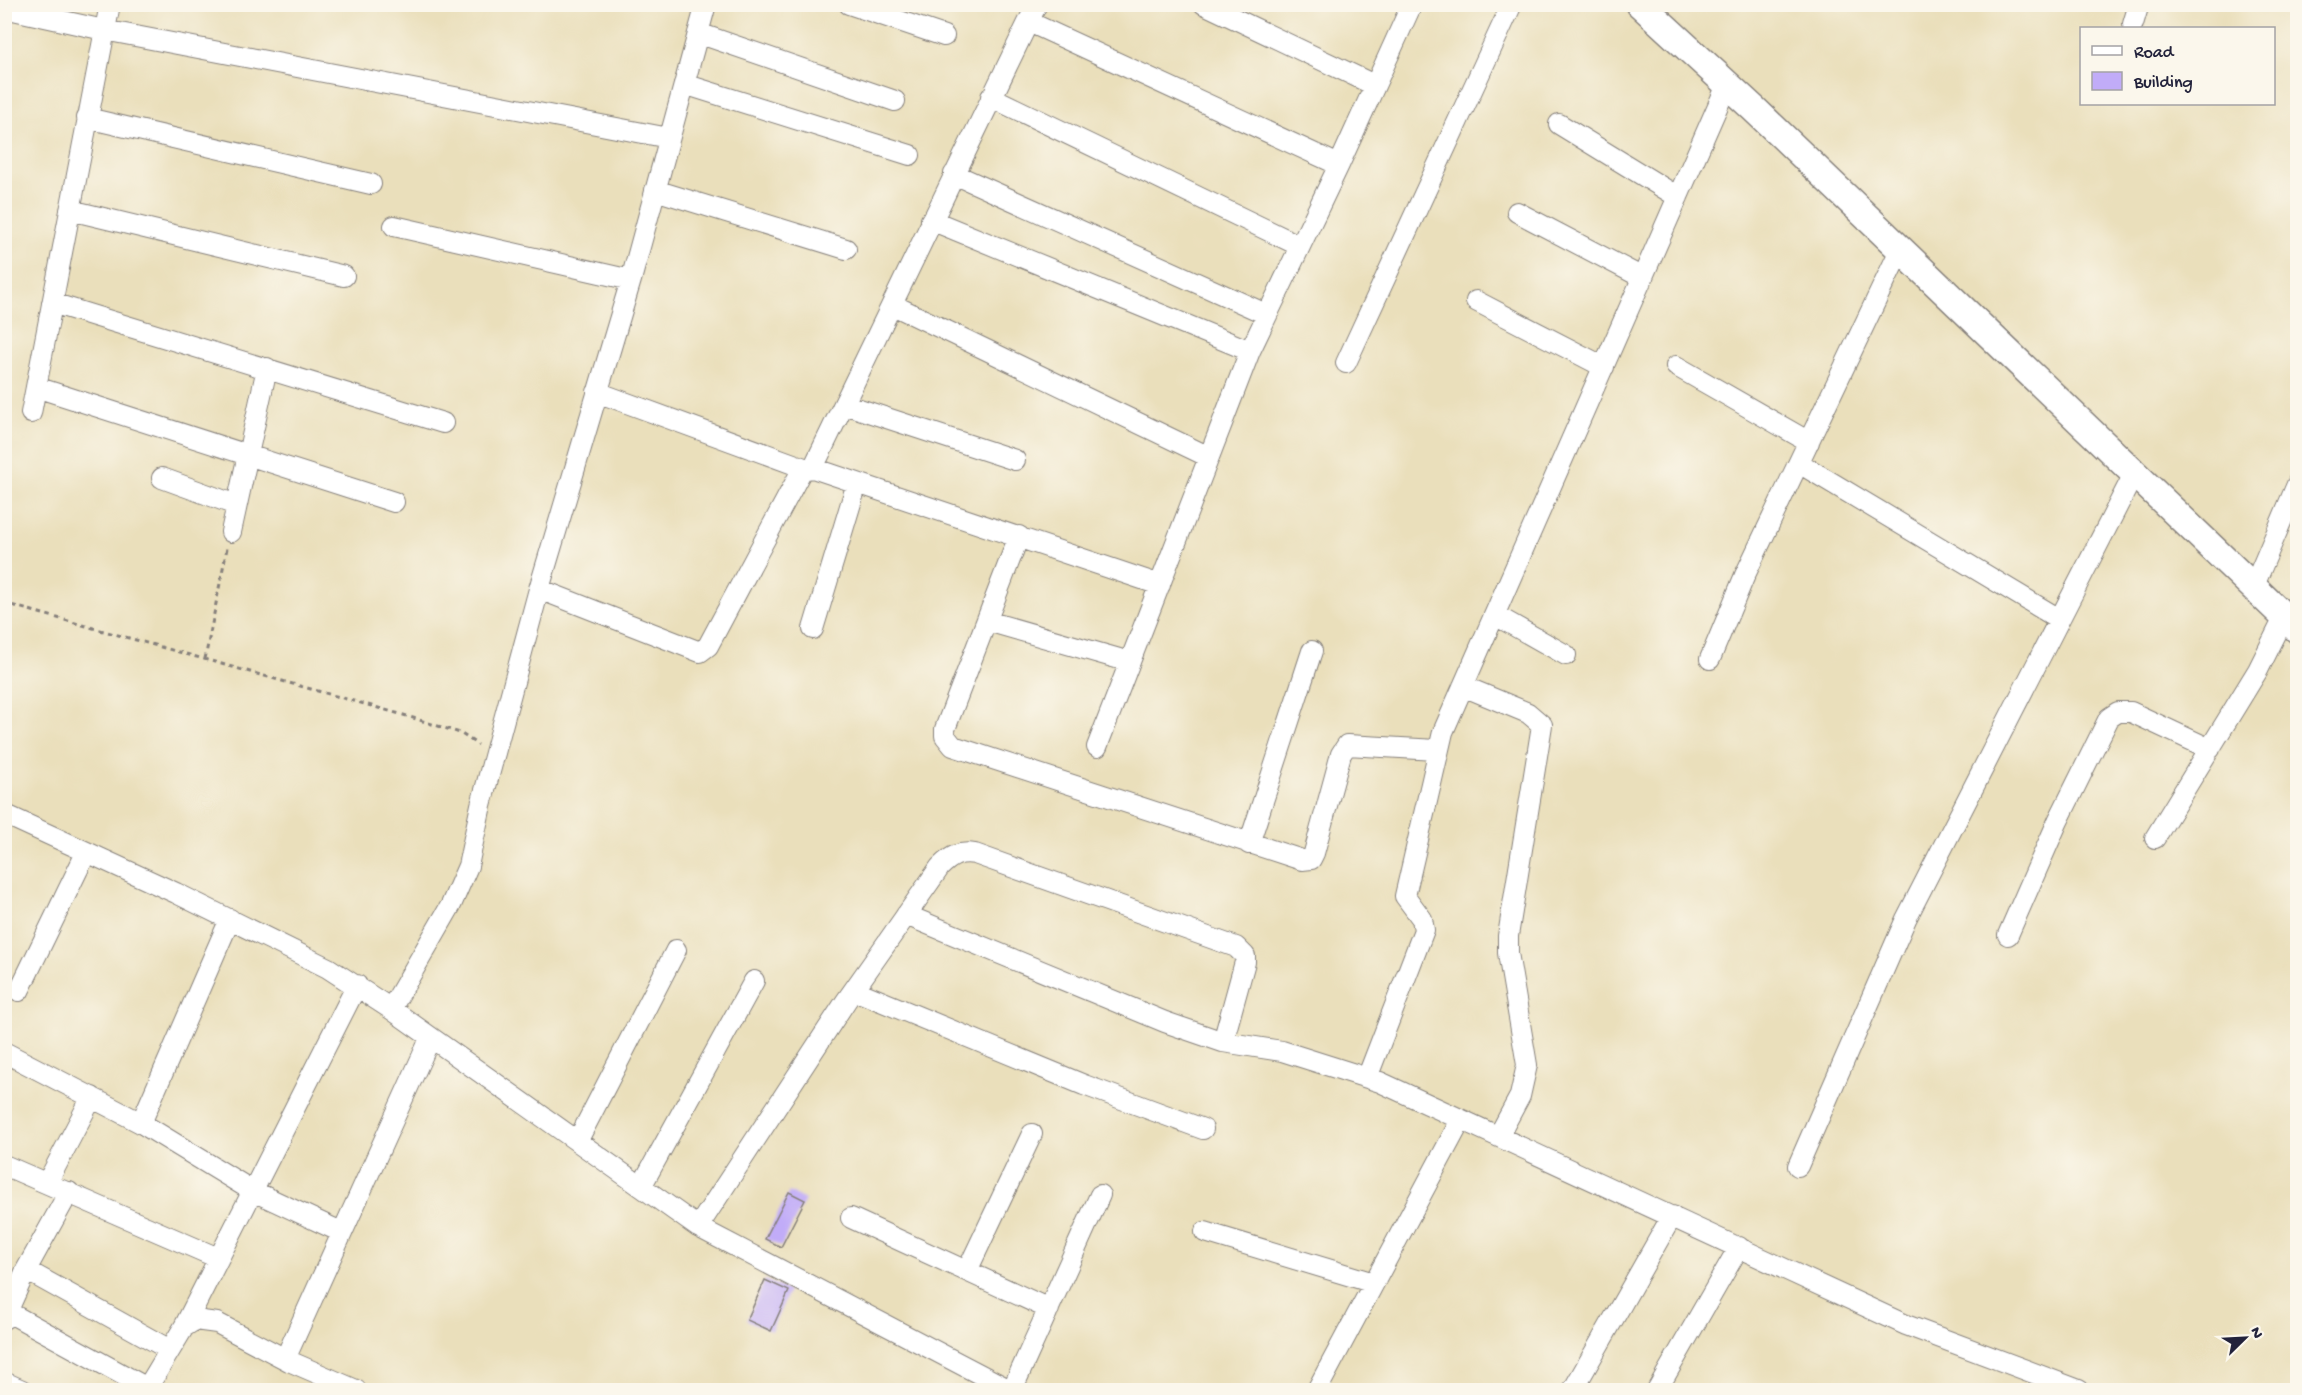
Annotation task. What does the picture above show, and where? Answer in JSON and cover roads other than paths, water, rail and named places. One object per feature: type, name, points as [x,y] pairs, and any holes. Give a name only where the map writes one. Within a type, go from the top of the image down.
[{"type":"street","points":[[31,413],[110,4]]},
{"type":"street","points":[[849,4],[944,36]]},
{"type":"street","points":[[1204,4],[1374,85]]},
{"type":"street","points":[[1346,363],[1512,4]]},
{"type":"street","points":[[1640,4],[2291,624],[2258,670],[2156,838]]},
{"type":"street","points":[[2133,24],[2139,4]]},
{"type":"street","points":[[392,1009],[465,875],[474,847],[492,766],[539,589],[631,280],[698,33],[700,5]]},
{"type":"street","points":[[1097,747],[1250,351],[1339,165],[1410,5]]},
{"type":"street","points":[[4,8],[104,30],[669,138]]},
{"type":"street","points":[[810,469],[893,305],[931,220],[1033,13],[1339,165]]},
{"type":"street","points":[[698,33],[895,101]]},
{"type":"street","points":[[684,84],[910,155]]},
{"type":"street","points":[[1367,1078],[1424,930],[1422,919],[1405,896],[1423,825],[1437,750],[1727,85]]},
{"type":"street","points":[[991,98],[1300,246]]},
{"type":"street","points":[[87,118],[372,184]]},
{"type":"street","points":[[1559,124],[1678,197]]},
{"type":"street","points":[[954,174],[1266,314]]},
{"type":"street","points":[[655,190],[846,249]]},
{"type":"street","points":[[70,210],[344,276]]},
{"type":"street","points":[[1517,212],[1643,278]]},
{"type":"street","points":[[931,220],[1250,351]]},
{"type":"street","points":[[394,226],[631,280]]},
{"type":"street","points":[[1710,658],[1798,463],[1900,250]]},
{"type":"street","points":[[1476,301],[1604,367]]},
{"type":"street","points":[[52,303],[443,423]]},
{"type":"street","points":[[893,305],[1209,458]]},
{"type":"street","points":[[1676,366],[1809,441]]},
{"type":"street","points":[[231,532],[267,368]]},
{"type":"street","points":[[36,387],[394,502]]},
{"type":"street","points":[[597,392],[810,469],[1160,585]]},
{"type":"street","points":[[844,404],[1015,460]]},
{"type":"street","points":[[1798,463],[2059,619]]},
{"type":"street","points":[[539,589],[693,651],[705,650],[802,470],[810,469]]},
{"type":"street","points":[[1798,1166],[1906,919],[2134,474]]},
{"type":"street","points":[[162,478],[236,505]]},
{"type":"street","points":[[813,629],[857,483]]},
{"type":"street","points":[[2253,588],[2298,483]]},
{"type":"street","points":[[1019,537],[945,729],[948,743],[1060,783],[1249,844],[1293,858],[1311,859],[1341,754],[1347,745],[1437,750]]},
{"type":"street","points":[[1494,615],[1566,654]]},
{"type":"street","points":[[987,621],[1130,662]]},
{"type":"street","points":[[1249,844],[1312,651]]},
{"type":"street","points":[[1463,686],[1528,713],[1542,725],[1508,936],[1508,953],[1527,1065],[1526,1079],[1499,1135]]},
{"type":"street","points":[[2008,935],[2063,811],[2109,718],[2118,712],[2131,712],[2210,749]]},
{"type":"street","points":[[4,814],[230,919],[357,985],[430,1039],[642,1185],[698,1227],[1011,1390],[1100,1195]]},
{"type":"street","points":[[698,1227],[854,990],[950,857],[968,852],[1236,947],[1245,956],[1245,962],[1222,1042]]},
{"type":"street","points":[[19,991],[86,853]]},
{"type":"street","points":[[906,915],[1165,1022],[1222,1042],[1282,1051],[1367,1078],[1499,1135],[1906,1325],[2079,1390]]},
{"type":"street","points":[[141,1123],[230,919]]},
{"type":"street","points":[[578,1140],[676,950]]},
{"type":"street","points":[[642,1185],[754,981]]},
{"type":"street","points":[[69,1192],[26,1270],[6,1316],[147,1389],[184,1327],[251,1190],[357,985]]},
{"type":"street","points":[[854,990],[1084,1085],[1203,1129]]},
{"type":"street","points":[[285,1359],[430,1039]]},
{"type":"street","points":[[6,1057],[92,1097],[141,1123],[251,1190],[341,1232]]},
{"type":"street","points":[[47,1183],[92,1097]]},
{"type":"street","points":[[1317,1390],[1461,1120]]},
{"type":"street","points":[[967,1271],[1032,1134]]},
{"type":"street","points":[[4,1165],[218,1258]]},
{"type":"street","points":[[1574,1390],[1672,1216]]},
{"type":"street","points":[[851,1218],[1049,1309]]},
{"type":"street","points":[[1205,1232],[1374,1283]]},
{"type":"street","points":[[1657,1390],[1738,1247]]},
{"type":"street","points":[[26,1270],[170,1350]]},
{"type":"street","points":[[184,1327],[195,1320],[217,1323],[285,1359],[356,1390]]},
{"type":"street","points":[[4,1382],[22,1390]]}]
